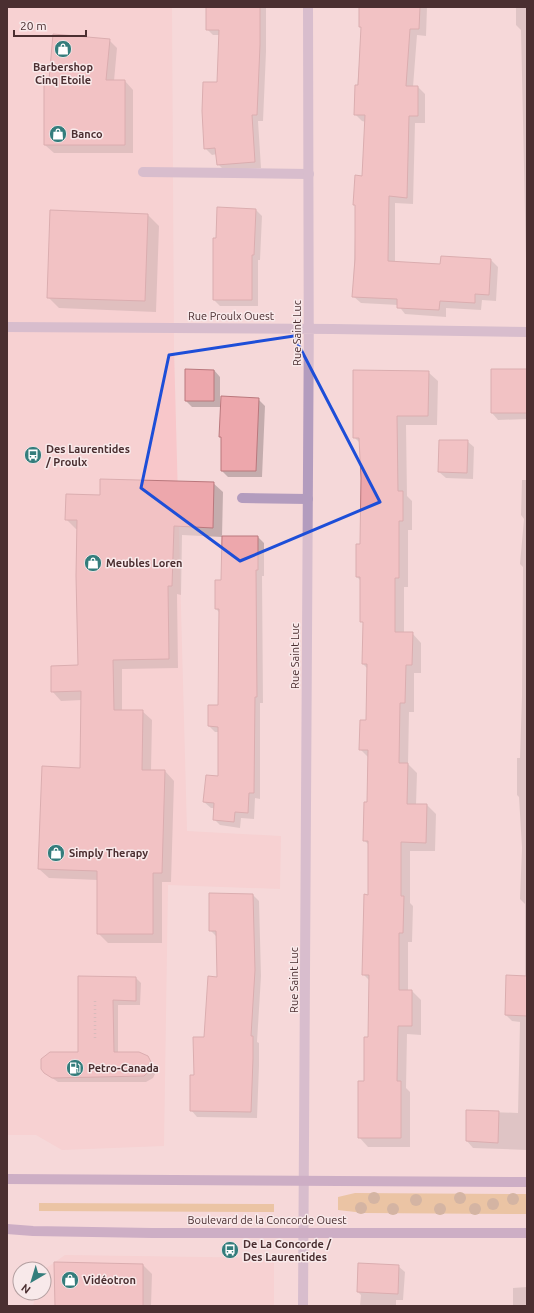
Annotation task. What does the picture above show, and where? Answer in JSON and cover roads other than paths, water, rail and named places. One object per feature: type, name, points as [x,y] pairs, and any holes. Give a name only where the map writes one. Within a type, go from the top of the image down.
[{"type":"street","name":"Rue Saint Luc","points":[[303,1306],[310,329],[308,7]]},
{"type":"street","points":[[143,172],[309,174]]},
{"type":"street","name":"Rue Proulx Ouest","points":[[7,327],[527,332]]},
{"type":"street","points":[[242,498],[308,499]]},
{"type":"street","points":[[7,1179],[527,1182]]},
{"type":"street","name":"Boulevard de la Concorde Ouest","points":[[7,1229],[120,1232],[527,1233]]},
{"type":"place","name":"Barbershop Cinq Etoile","points":[[63,49]]},
{"type":"place","name":"Banco","points":[[58,134]]},
{"type":"place","name":"Des Laurentides / Proulx","points":[[33,455]]},
{"type":"place","name":"Meubles Loren","points":[[93,563]]},
{"type":"place","name":"Simply Therapy","points":[[56,853]]},
{"type":"place","name":"Petro-Canada","points":[[75,1068]]},
{"type":"place","name":"De La Concorde / Des Laurentides","points":[[230,1250]]},
{"type":"place","name":"Vidéotron","points":[[70,1280]]}]
